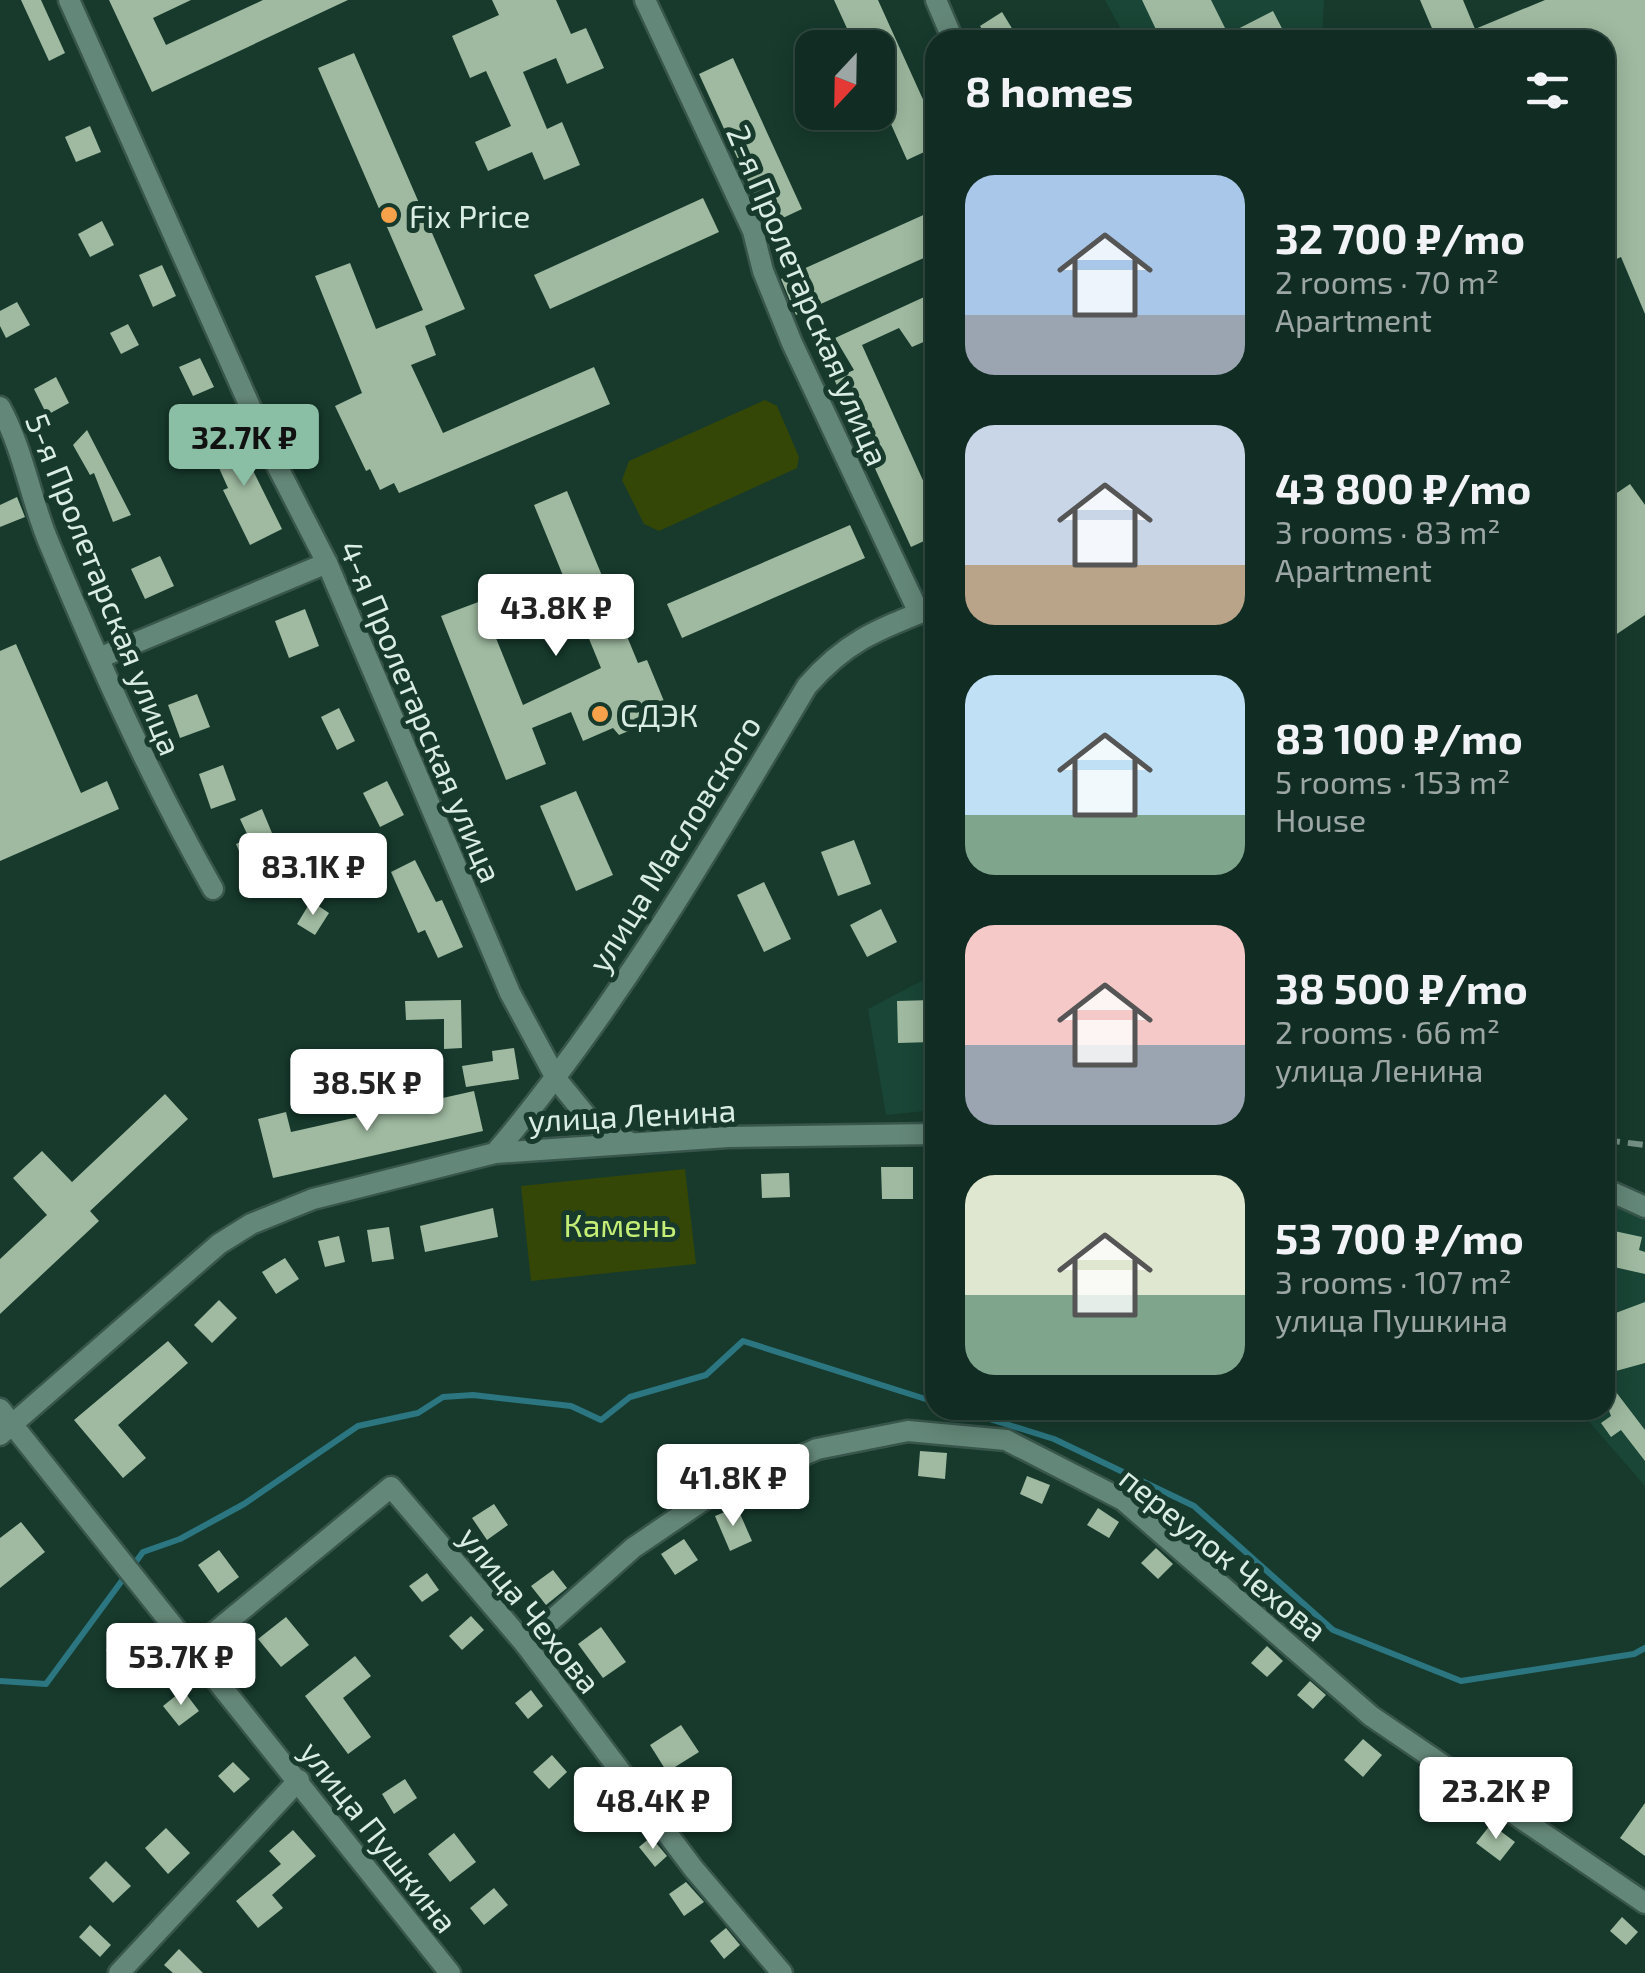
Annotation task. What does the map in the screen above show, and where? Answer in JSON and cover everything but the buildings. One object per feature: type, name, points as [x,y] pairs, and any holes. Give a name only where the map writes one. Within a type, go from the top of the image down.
[{"type":"street","name":"4-я Пролетарская улица","points":[[69,0],[273,458],[327,563],[510,993],[557,1080],[593,1124],[631,1144]]},
{"type":"street","name":"2-я Пролетарская улица","points":[[645,0],[754,231],[762,271],[792,344],[925,606]]},
{"type":"street","points":[[936,0],[949,30]]},
{"type":"street","name":"5-я Пролетарская улица","points":[[0,407],[20,445],[47,538],[159,794],[213,888]]},
{"type":"street","points":[[99,658],[327,563]]},
{"type":"street","name":"улица Масловского","points":[[496,1153],[557,1080],[706,854],[806,686],[835,654],[874,630],[925,611]]},
{"type":"street","name":"улица Ленина","points":[[4,1423],[219,1244],[250,1224],[313,1199],[496,1153],[631,1144],[925,1134]]},
{"type":"street","points":[[1615,1194],[1645,1207]]},
{"type":"street","name":"улица Пушкина","points":[[4,1423],[299,1780],[450,1973]]},
{"type":"street","name":"переулок Чехова","points":[[525,1644],[633,1548],[708,1497],[816,1449],[908,1431],[1006,1440],[1122,1500],[1371,1716],[1645,1902]]},
{"type":"street","name":"улица Чехова","points":[[192,1652],[391,1487],[525,1644],[693,1868],[782,1973]]},
{"type":"street","points":[[118,1973],[299,1780]]},
{"type":"shaded area","points":[[1105,0],[1324,0],[1322,30],[1122,30]]},
{"type":"shaded area","points":[[925,979],[925,1111],[886,1115],[868,1009]]},
{"type":"shaded area","points":[[1615,1204],[1645,1215],[1645,1486],[1588,1420],[1615,1420]]},
{"type":"green space","points":[[765,400],[777,406],[799,457],[797,468],[659,531],[644,524],[622,480],[629,461]]},
{"type":"green space","name":"Камень","points":[[685,1169],[696,1264],[531,1281],[521,1186]]},
{"type":"waterway","points":[[0,1681],[46,1684],[143,1552],[180,1539],[244,1504],[358,1426],[418,1413],[443,1397],[473,1395],[571,1406],[601,1420],[630,1397],[706,1375],[743,1341],[925,1399]]},
{"type":"waterway","points":[[993,1420],[1054,1439],[1194,1506],[1333,1630],[1461,1681],[1634,1654],[1645,1648]]},
{"type":"railway","points":[[1615,1141],[1645,1145]]},
{"type":"place","name":"Fix Price","points":[[389,215]]},
{"type":"place","name":"СДЭК","points":[[600,714]]}]
